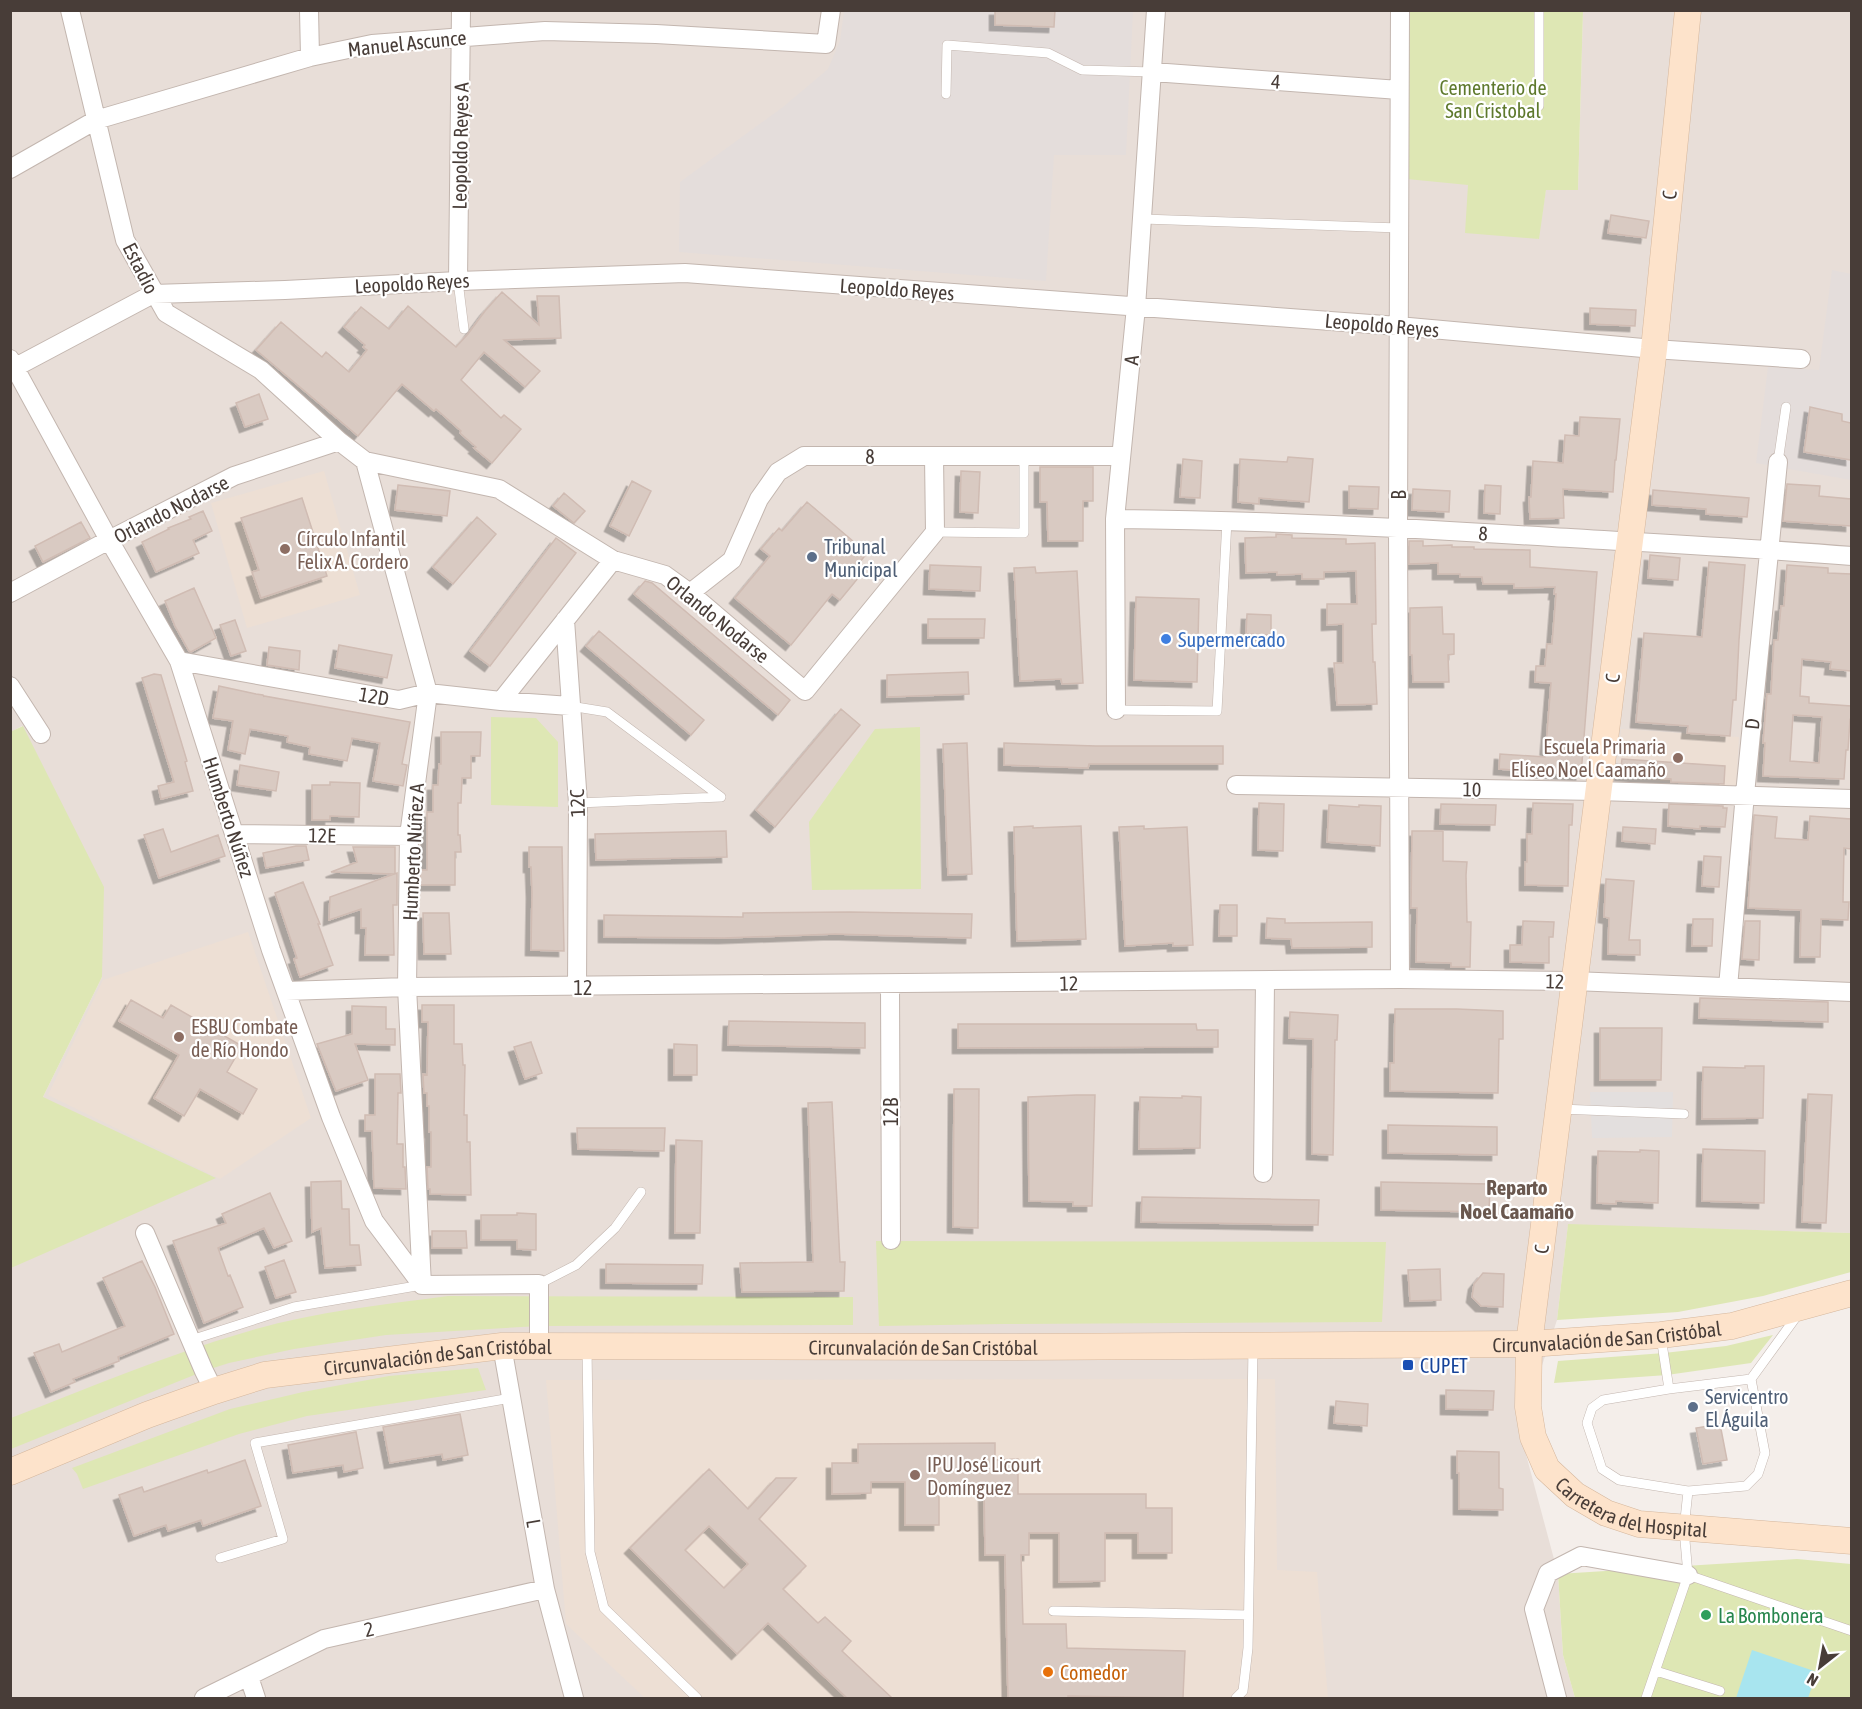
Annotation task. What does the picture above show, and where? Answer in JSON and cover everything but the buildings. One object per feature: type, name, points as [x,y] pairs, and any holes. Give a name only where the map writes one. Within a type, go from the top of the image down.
[{"type":"main road","name":"C","points":[[1529,1344],[1654,349],[1688,10]]},
{"type":"main road","name":"Circunvalación de San Cristóbal","points":[[10,1472],[147,1415],[265,1375],[502,1346],[1010,1347],[1529,1344],[1661,1335],[1732,1326],[1851,1293]]},
{"type":"main road","name":"Carretera del Hospital","points":[[1529,1344],[1527,1407],[1533,1437],[1547,1469],[1575,1495],[1605,1513],[1639,1524],[1851,1541]]},
{"type":"street","name":"Estadio","points":[[70,10],[125,240],[153,294],[166,313],[261,370],[339,441]]},
{"type":"street","points":[[309,10],[310,57]]},
{"type":"street","name":"Leopoldo Reyes A","points":[[458,281],[461,10]]},
{"type":"street","name":"Manuel Ascunce","points":[[10,170],[96,120],[310,57],[372,44],[545,31],[656,34],[826,44],[831,10]]},
{"type":"street","name":"A","points":[[1116,710],[1115,519],[1136,307],[1156,10]]},
{"type":"street","name":"B","points":[[1400,10],[1398,326],[1400,979]]},
{"type":"street","name":"4","points":[[1153,72],[1399,90]]},
{"type":"street","name":"Leopoldo Reyes","points":[[12,366],[153,294],[685,273],[1398,326],[1654,349],[1801,359]]},
{"type":"street","name":"Humberto Núñez","points":[[12,366],[179,661],[271,950],[331,1117],[374,1221],[422,1285]]},
{"type":"street","points":[[339,441],[365,461]]},
{"type":"street","name":"Orlando Nodarse","points":[[10,593],[234,476],[339,441]]},
{"type":"street","name":"8","points":[[690,593],[732,560],[759,499],[778,472],[804,456],[1120,456]]},
{"type":"street","points":[[934,456],[935,532]]},
{"type":"street","name":"Orlando Nodarse","points":[[365,461],[499,489],[613,560],[665,575],[690,593],[805,691],[935,532]]},
{"type":"street","name":"Humberto Núñez A","points":[[365,461],[428,693],[409,836],[407,987],[422,1285]]},
{"type":"street","name":"D","points":[[1728,987],[1779,462]]},
{"type":"street","name":"8","points":[[1115,519],[1227,520],[1398,528],[1851,556]]},
{"type":"street","points":[[501,701],[613,560]]},
{"type":"street","name":"12C","points":[[566,620],[578,802],[578,987]]},
{"type":"street","name":"12D","points":[[179,661],[399,700],[428,693],[570,706]]},
{"type":"street","points":[[10,686],[42,734]]},
{"type":"street","name":"10","points":[[1236,785],[1745,794],[1851,799]]},
{"type":"street","name":"12E","points":[[235,834],[409,836]]},
{"type":"street","name":"12","points":[[286,991],[407,987],[1400,979],[1574,981],[1851,993]]},
{"type":"street","points":[[1263,1173],[1265,981]]},
{"type":"street","name":"12B","points":[[890,984],[891,1239]]},
{"type":"street","points":[[145,1233],[214,1391]]},
{"type":"street","points":[[422,1285],[539,1284],[539,1345]]},
{"type":"street","name":"L","points":[[502,1346],[545,1588],[574,1698]]},
{"type":"street","points":[[1557,1698],[1534,1609],[1548,1573],[1581,1556],[1688,1575]]},
{"type":"street","name":"2","points":[[204,1698],[324,1639],[545,1588]]},
{"type":"street","points":[[249,1677],[256,1698]]},
{"type":"lane","points":[[1539,10],[1539,106]]},
{"type":"lane","points":[[946,94],[947,45],[1048,53],[1082,70],[1153,72]]},
{"type":"lane","points":[[1143,219],[1399,228]]},
{"type":"lane","points":[[458,281],[464,329]]},
{"type":"lane","points":[[1779,462],[1786,407]]},
{"type":"lane","points":[[935,532],[1024,533],[1023,456]]},
{"type":"lane","points":[[1116,710],[1217,711],[1227,520]]},
{"type":"lane","points":[[570,706],[607,712],[721,797],[578,802]]},
{"type":"lane","points":[[1558,1109],[1684,1114]]},
{"type":"lane","points":[[539,1284],[576,1265],[615,1228],[641,1192]]},
{"type":"lane","points":[[191,1340],[294,1307],[422,1285]]},
{"type":"lane","points":[[1751,1379],[1603,1400],[1592,1408],[1587,1423],[1602,1469],[1618,1480],[1688,1491],[1746,1486],[1758,1474],[1765,1453],[1751,1379],[1805,1305]]},
{"type":"lane","points":[[1661,1335],[1669,1389]]},
{"type":"lane","points":[[1236,1698],[1243,1691],[1248,1648],[1253,1345]]},
{"type":"lane","points":[[587,1346],[590,1552],[604,1608],[697,1698]]},
{"type":"lane","points":[[220,1558],[283,1539],[255,1443],[511,1398]]},
{"type":"lane","points":[[1646,1698],[1688,1575],[1684,1528],[1688,1491]]},
{"type":"lane","points":[[1688,1575],[1851,1630]]},
{"type":"lane","points":[[1053,1611],[1248,1615]]},
{"type":"lane","points":[[1656,1671],[1720,1691]]},
{"type":"shaded area","points":[[11,11],[1405,11],[1468,185],[1538,239],[1546,189],[1578,190],[1583,11],[1851,11],[1851,1233],[1568,1225],[1557,1320],[1520,1432],[1558,1574],[1563,1655],[1575,1698],[11,1698],[11,1268],[21,1262],[43,1097],[102,977],[22,726],[11,732]]},
{"type":"shaded area","points":[[844,11],[1133,11],[1126,155],[1054,155],[1046,281],[679,252],[680,182],[783,107],[828,69],[840,41]]},
{"type":"shaded area","points":[[1832,270],[1851,274],[1851,480],[1756,463],[1768,367],[1819,370]]},
{"type":"shaded area","name":"Círculo Infantil Felix A. Cordero","points":[[324,471],[360,595],[247,628],[211,503]]},
{"type":"shaded area","name":"Escuela Primaria Elíseo Noel Caamaño","points":[[1621,729],[1739,737],[1736,786],[1617,778]]},
{"type":"shaded area","name":"ESBU Combate de Río Hondo","points":[[248,932],[311,1118],[220,1179],[48,1095],[103,980]]},
{"type":"shaded area","points":[[1590,1092],[1673,1092],[1672,1137],[1592,1138]]},
{"type":"shaded area","name":"IPU José Licourt Domínguez","points":[[1275,1379],[1277,1570],[1317,1572],[1328,1698],[645,1698],[566,1624],[546,1380]]},
{"type":"green space","name":"Cementerio de San Cristobal","points":[[1405,11],[1583,11],[1578,190],[1546,190],[1539,239],[1465,233],[1468,185],[1407,179]]},
{"type":"green space","points":[[491,717],[536,718],[558,742],[558,807],[491,805]]},
{"type":"green space","points":[[23,726],[104,887],[102,977],[43,1097],[216,1178],[11,1268],[10,732]]},
{"type":"green space","points":[[920,727],[921,889],[812,890],[809,822],[875,729]]},
{"type":"green space","points":[[1568,1224],[1851,1233],[1851,1272],[1763,1296],[1678,1312],[1557,1320]]},
{"type":"green space","points":[[876,1241],[1386,1242],[1382,1322],[879,1326]]},
{"type":"green space","points":[[448,1296],[853,1297],[853,1325],[539,1326],[386,1335],[294,1349],[229,1363],[11,1449],[11,1418],[186,1351],[296,1319]]},
{"type":"green space","points":[[1773,1335],[1751,1363],[1667,1375],[1554,1383],[1558,1361],[1726,1346]]},
{"type":"green space","points":[[478,1368],[486,1390],[307,1416],[239,1434],[83,1489],[72,1468],[230,1409],[303,1392],[389,1376]]},
{"type":"green space","name":"La Bombonera","points":[[1797,1559],[1851,1564],[1851,1698],[1575,1698],[1563,1655],[1558,1574]]},
{"type":"water","points":[[1752,1650],[1817,1672],[1808,1698],[1736,1698]]},
{"type":"place","name":"Círculo Infantil Felix A. Cordero","points":[[285,549]]},
{"type":"place","name":"Tribunal Municipal","points":[[812,557]]},
{"type":"place","name":"Supermercado","points":[[1166,639]]},
{"type":"place","name":"Escuela Primaria Elíseo Noel Caamaño","points":[[1678,758]]},
{"type":"place","name":"ESBU Combate de Río Hondo","points":[[179,1037]]},
{"type":"place","name":"CUPET","points":[[1408,1365]]},
{"type":"place","name":"Servicentro El Águila","points":[[1693,1407]]},
{"type":"place","name":"IPU José Licourt Domínguez","points":[[915,1475]]},
{"type":"place","name":"La Bombonera","points":[[1706,1615]]},
{"type":"place","name":"Comedor","points":[[1048,1672]]},
{"type":"district","name":"Reparto Noel Caamaño","points":[[1517,1199]]}]
